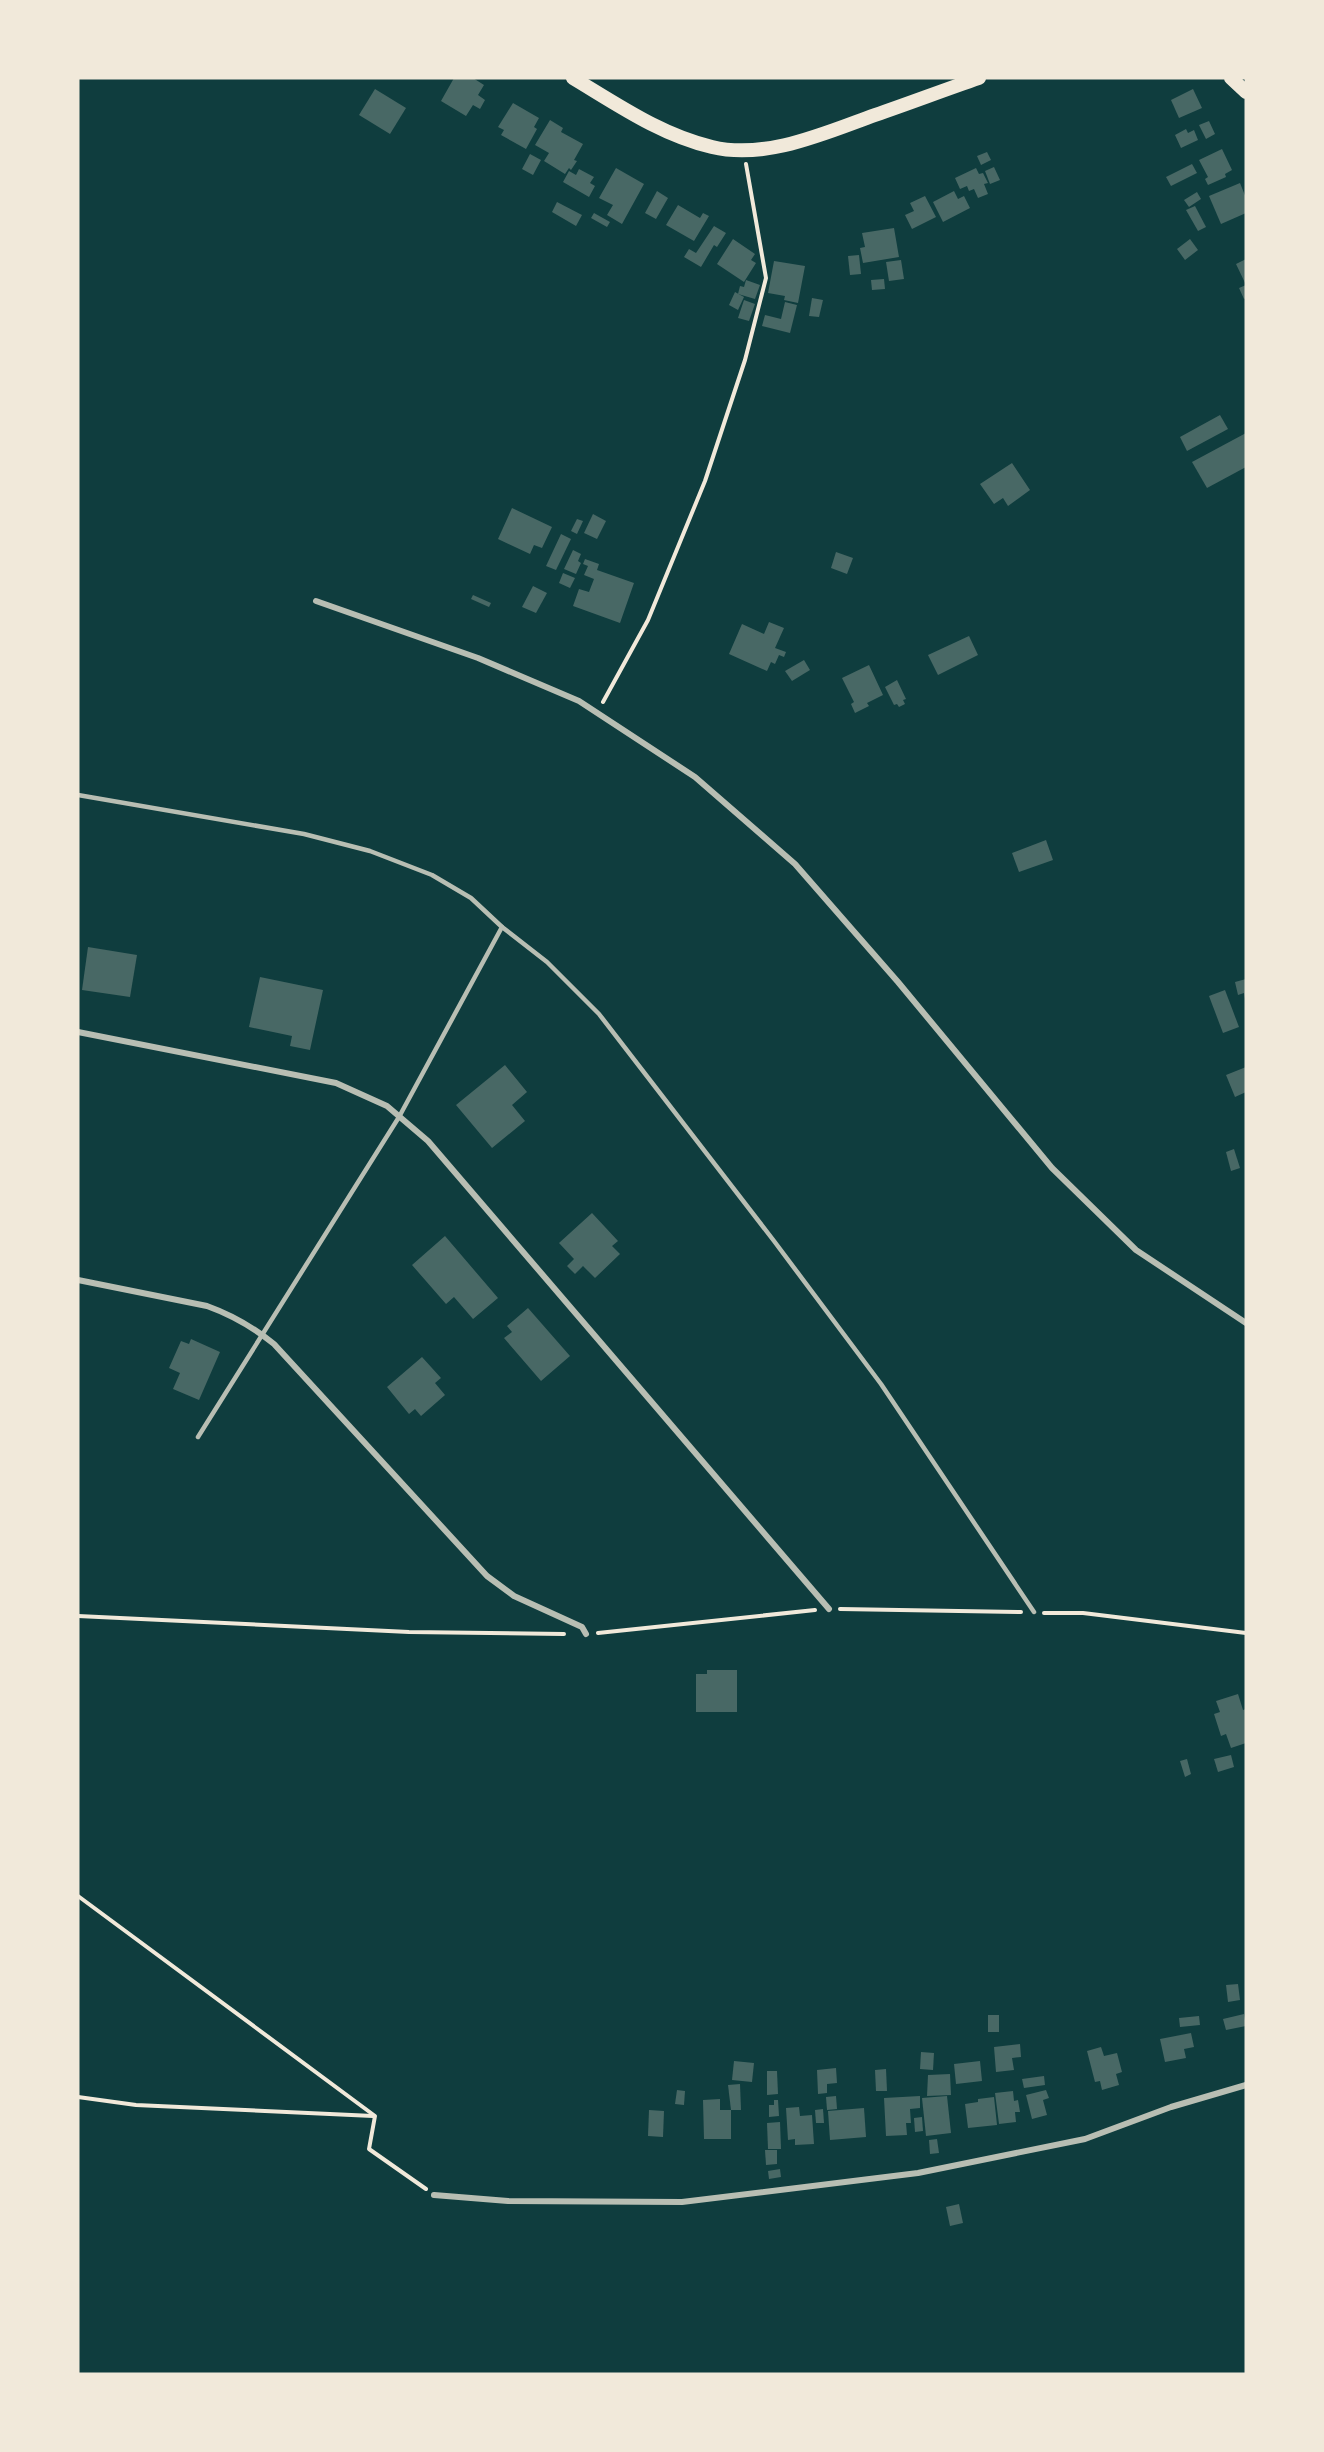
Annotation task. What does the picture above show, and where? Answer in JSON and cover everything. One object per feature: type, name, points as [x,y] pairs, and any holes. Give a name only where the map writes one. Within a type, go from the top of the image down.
[{"type":"main road","points":[[573,78],[659,129],[713,147],[744,151],[817,136],[979,78]]},
{"type":"main road","points":[[1231,78],[1246,92]]},
{"type":"street","points":[[316,601],[478,658],[579,701],[695,777],[795,864],[898,982],[1052,1168],[1136,1250],[1246,1323]]},
{"type":"street","points":[[78,1032],[336,1083],[387,1106],[428,1142],[829,1609]]},
{"type":"street","points":[[78,1280],[207,1306],[241,1321],[263,1336],[274,1344],[487,1576],[514,1596],[582,1627],[586,1634]]},
{"type":"street","points":[[434,2194],[508,2201],[682,2202],[918,2173],[1085,2139],[1171,2106],[1246,2085]]},
{"type":"lane","points":[[78,795],[304,834],[370,851],[432,875],[471,898],[502,927],[547,962],[599,1014],[781,1251],[880,1384],[1034,1612]]},
{"type":"lane","points":[[198,1437],[399,1117],[502,927]]},
{"type":"path","points":[[597,713],[648,620],[705,481],[745,360],[766,278],[744,151]]},
{"type":"path","points":[[79,1617],[409,1632],[586,1634],[829,1609],[1083,1613],[1246,1633]]},
{"type":"path","points":[[78,1896],[375,2116]]},
{"type":"path","points":[[78,2097],[136,2104],[375,2116]]},
{"type":"path","points":[[375,2116],[369,2149],[434,2194]]},
{"type":"building","points":[[454,78],[473,78],[484,85],[478,95],[485,100],[480,109],[473,105],[466,116],[441,101]]},
{"type":"building","points":[[375,89],[406,108],[390,134],[359,115]]},
{"type":"building","points":[[1193,89],[1202,108],[1179,118],[1171,100]]},
{"type":"building","points":[[513,103],[539,118],[534,127],[537,129],[526,149],[501,135],[504,130],[498,127]]},
{"type":"building","points":[[550,120],[563,128],[561,132],[583,144],[574,160],[577,161],[565,174],[544,161],[549,153],[535,145]]},
{"type":"building","points":[[1209,121],[1215,134],[1206,139],[1199,125]]},
{"type":"building","points":[[1186,129],[1188,133],[1194,130],[1198,140],[1181,148],[1175,135]]},
{"type":"building","points":[[1222,149],[1232,170],[1225,174],[1226,177],[1208,185],[1205,179],[1208,177],[1199,160]]},
{"type":"building","points":[[987,152],[991,160],[981,165],[977,156]]},
{"type":"building","points":[[530,154],[541,160],[533,175],[522,169]]},
{"type":"building","points":[[1192,164],[1197,173],[1171,186],[1166,177]]},
{"type":"building","points":[[994,167],[1000,180],[990,184],[985,171]]},
{"type":"building","points":[[616,168],[644,184],[622,224],[607,215],[613,205],[599,198]]},
{"type":"building","points":[[976,168],[979,174],[983,173],[988,183],[984,184],[988,194],[978,198],[974,189],[969,191],[967,186],[960,189],[955,178]]},
{"type":"building","points":[[579,169],[594,177],[590,183],[595,186],[589,197],[563,182],[569,171],[576,175]]},
{"type":"building","points":[[1240,183],[1246,198],[1246,213],[1221,224],[1209,196]]},
{"type":"building","points":[[657,191],[668,198],[656,219],[645,213]]},
{"type":"building","points":[[954,191],[958,199],[964,196],[970,208],[943,222],[933,202]]},
{"type":"building","points":[[1197,192],[1201,199],[1189,207],[1184,200]]},
{"type":"building","points":[[925,196],[936,217],[912,229],[905,215],[914,211],[910,203]]},
{"type":"building","points":[[557,202],[582,215],[576,226],[552,212]]},
{"type":"building","points":[[678,205],[700,218],[703,213],[709,216],[694,241],[666,225]]},
{"type":"building","points":[[1195,206],[1206,227],[1198,231],[1186,210]]},
{"type":"building","points":[[594,213],[610,222],[607,227],[591,218]]},
{"type":"building","points":[[714,226],[726,233],[717,247],[714,245],[701,267],[684,257],[689,249],[696,253]]},
{"type":"building","points":[[894,228],[899,257],[863,263],[860,248],[865,247],[862,233]]},
{"type":"building","points":[[733,239],[755,254],[751,260],[756,263],[744,282],[717,264]]},
{"type":"building","points":[[1190,239],[1198,250],[1185,260],[1177,249]]},
{"type":"building","points":[[859,255],[861,274],[850,275],[848,256]]},
{"type":"building","points":[[1246,259],[1246,285],[1236,264]]},
{"type":"building","points":[[901,260],[904,279],[889,281],[886,262]]},
{"type":"building","points":[[774,261],[805,266],[798,303],[784,300],[785,296],[768,293]]},
{"type":"building","points":[[884,279],[885,289],[872,290],[871,280]]},
{"type":"building","points":[[746,280],[760,285],[755,299],[738,294],[740,286],[744,287]]},
{"type":"building","points":[[1246,285],[1246,298],[1244,299],[1239,288]]},
{"type":"building","points":[[735,292],[744,297],[738,310],[729,305]]},
{"type":"building","points":[[812,298],[823,300],[819,317],[809,316]]},
{"type":"building","points":[[744,300],[755,304],[749,321],[738,318]]},
{"type":"building","points":[[785,302],[797,305],[790,333],[762,326],[765,315],[781,319]]},
{"type":"building","points":[[1220,415],[1228,429],[1187,451],[1180,437]]},
{"type":"building","points":[[1246,433],[1246,467],[1207,488],[1192,462]]},
{"type":"building","points":[[1012,463],[1030,490],[1008,506],[1003,498],[994,504],[980,484]]},
{"type":"building","points":[[512,508],[552,527],[542,548],[534,545],[530,554],[498,539]]},
{"type":"building","points":[[593,514],[606,521],[597,539],[584,533]]},
{"type":"building","points":[[577,519],[583,521],[577,534],[571,531]]},
{"type":"building","points":[[561,534],[571,539],[556,570],[546,566]]},
{"type":"building","points":[[573,550],[581,554],[578,561],[581,563],[576,574],[564,569]]},
{"type":"building","points":[[836,552],[853,558],[847,574],[831,568]]},
{"type":"building","points":[[585,559],[599,564],[597,570],[634,583],[620,623],[573,606],[579,589],[589,592],[594,579],[584,575],[588,566],[583,564]]},
{"type":"building","points":[[563,573],[575,578],[570,588],[559,583]]},
{"type":"building","points":[[533,586],[547,593],[536,613],[522,607]]},
{"type":"building","points":[[473,595],[491,603],[489,607],[471,599]]},
{"type":"building","points":[[769,622],[784,628],[775,648],[786,652],[784,657],[779,655],[775,664],[771,662],[767,671],[729,654],[742,624],[764,634]]},
{"type":"building","points":[[969,636],[978,655],[938,675],[928,655]]},
{"type":"building","points":[[804,660],[810,670],[792,681],[785,671]]},
{"type":"building","points":[[869,665],[883,695],[867,703],[869,706],[855,713],[851,704],[854,702],[842,678]]},
{"type":"building","points":[[897,680],[906,699],[903,700],[905,704],[899,707],[897,704],[894,705],[885,687]]},
{"type":"building","points":[[1046,840],[1053,860],[1019,872],[1012,853]]},
{"type":"building","points":[[88,947],[137,955],[130,997],[82,990]]},
{"type":"building","points":[[260,977],[323,990],[310,1050],[290,1046],[292,1036],[249,1027]]},
{"type":"building","points":[[1246,979],[1245,999],[1244,993],[1238,995],[1235,982]]},
{"type":"building","points":[[1225,990],[1239,1027],[1223,1033],[1209,996]]},
{"type":"building","points":[[505,1065],[527,1092],[512,1105],[525,1121],[492,1148],[456,1105]]},
{"type":"building","points":[[1246,1067],[1246,1092],[1235,1097],[1226,1075]]},
{"type":"building","points":[[1234,1149],[1240,1168],[1231,1171],[1226,1152]]},
{"type":"building","points":[[592,1213],[618,1241],[612,1246],[620,1254],[595,1278],[583,1266],[575,1274],[567,1266],[574,1259],[559,1243]]},
{"type":"building","points":[[445,1236],[498,1298],[473,1319],[454,1297],[446,1304],[412,1265]]},
{"type":"building","points":[[528,1308],[570,1356],[541,1381],[504,1338],[512,1332],[507,1326]]},
{"type":"building","points":[[191,1339],[220,1352],[199,1400],[173,1389],[180,1373],[169,1368],[181,1341],[189,1344]]},
{"type":"building","points":[[422,1357],[441,1378],[435,1383],[445,1395],[421,1416],[415,1409],[409,1414],[387,1387]]},
{"type":"building","points":[[707,1670],[737,1670],[737,1712],[696,1712],[696,1674],[707,1674]]},
{"type":"building","points":[[1238,1694],[1243,1710],[1246,1709],[1246,1743],[1231,1748],[1226,1734],[1221,1736],[1214,1714],[1220,1712],[1216,1701]]},
{"type":"building","points":[[1231,1755],[1234,1767],[1218,1772],[1214,1759]]},
{"type":"building","points":[[1187,1759],[1191,1774],[1185,1777],[1180,1761]]},
{"type":"building","points":[[1238,1984],[1240,2000],[1228,2002],[1226,1985]]},
{"type":"building","points":[[1244,2014],[1246,2026],[1226,2030],[1223,2019]]},
{"type":"building","points":[[988,2015],[999,2015],[999,2032],[988,2032]]},
{"type":"building","points":[[1199,2016],[1200,2025],[1180,2027],[1179,2018]]},
{"type":"building","points":[[1191,2033],[1194,2047],[1184,2049],[1186,2058],[1165,2062],[1160,2039]]},
{"type":"building","points":[[1020,2044],[1021,2057],[1012,2058],[1014,2070],[996,2072],[994,2047]]},
{"type":"building","points":[[1101,2047],[1104,2056],[1117,2053],[1122,2072],[1116,2074],[1119,2085],[1102,2090],[1100,2081],[1095,2082],[1087,2051]]},
{"type":"building","points":[[921,2052],[934,2053],[933,2070],[920,2069]]},
{"type":"building","points":[[734,2061],[754,2063],[752,2082],[732,2080]]},
{"type":"building","points":[[980,2061],[982,2081],[956,2084],[954,2064]]},
{"type":"building","points":[[836,2068],[837,2083],[827,2084],[827,2093],[818,2094],[817,2070]]},
{"type":"building","points":[[886,2069],[887,2091],[876,2091],[875,2070]]},
{"type":"building","points":[[767,2071],[777,2071],[778,2094],[767,2095]]},
{"type":"building","points":[[950,2074],[951,2095],[927,2096],[928,2075]]},
{"type":"building","points":[[1044,2076],[1045,2085],[1024,2088],[1022,2079]]},
{"type":"building","points":[[740,2084],[741,2110],[731,2110],[728,2085]]},
{"type":"building","points":[[677,2090],[685,2091],[684,2105],[675,2104]]},
{"type":"building","points":[[1046,2090],[1049,2098],[1043,2100],[1047,2115],[1032,2119],[1026,2095]]},
{"type":"building","points":[[1013,2091],[1014,2101],[1018,2100],[1020,2112],[1015,2112],[1016,2122],[999,2124],[995,2093]]},
{"type":"building","points":[[836,2096],[837,2109],[827,2110],[826,2097]]},
{"type":"building","points":[[920,2096],[920,2108],[910,2109],[911,2123],[906,2123],[907,2135],[886,2136],[884,2098]]},
{"type":"building","points":[[947,2096],[951,2133],[926,2136],[922,2098]]},
{"type":"building","points":[[994,2097],[997,2125],[968,2128],[965,2104],[978,2102],[978,2099]]},
{"type":"building","points":[[720,2099],[720,2110],[731,2110],[731,2139],[704,2139],[703,2100]]},
{"type":"building","points":[[774,2100],[778,2100],[779,2116],[769,2117],[769,2105],[774,2105]]},
{"type":"building","points":[[799,2107],[800,2116],[812,2115],[814,2144],[795,2145],[795,2139],[788,2140],[786,2108]]},
{"type":"building","points":[[864,2108],[866,2137],[830,2140],[828,2111]]},
{"type":"building","points":[[823,2109],[824,2123],[816,2123],[815,2110]]},
{"type":"building","points":[[649,2110],[664,2111],[663,2137],[648,2136]]},
{"type":"building","points":[[922,2117],[923,2131],[915,2132],[914,2118]]},
{"type":"building","points":[[780,2122],[781,2149],[768,2149],[767,2123]]},
{"type":"building","points":[[937,2139],[939,2153],[930,2154],[929,2140]]},
{"type":"building","points":[[765,2150],[777,2150],[777,2164],[766,2165]]},
{"type":"building","points":[[780,2169],[781,2177],[769,2179],[768,2171]]},
{"type":"building","points":[[959,2204],[963,2223],[950,2226],[946,2207]]}]
